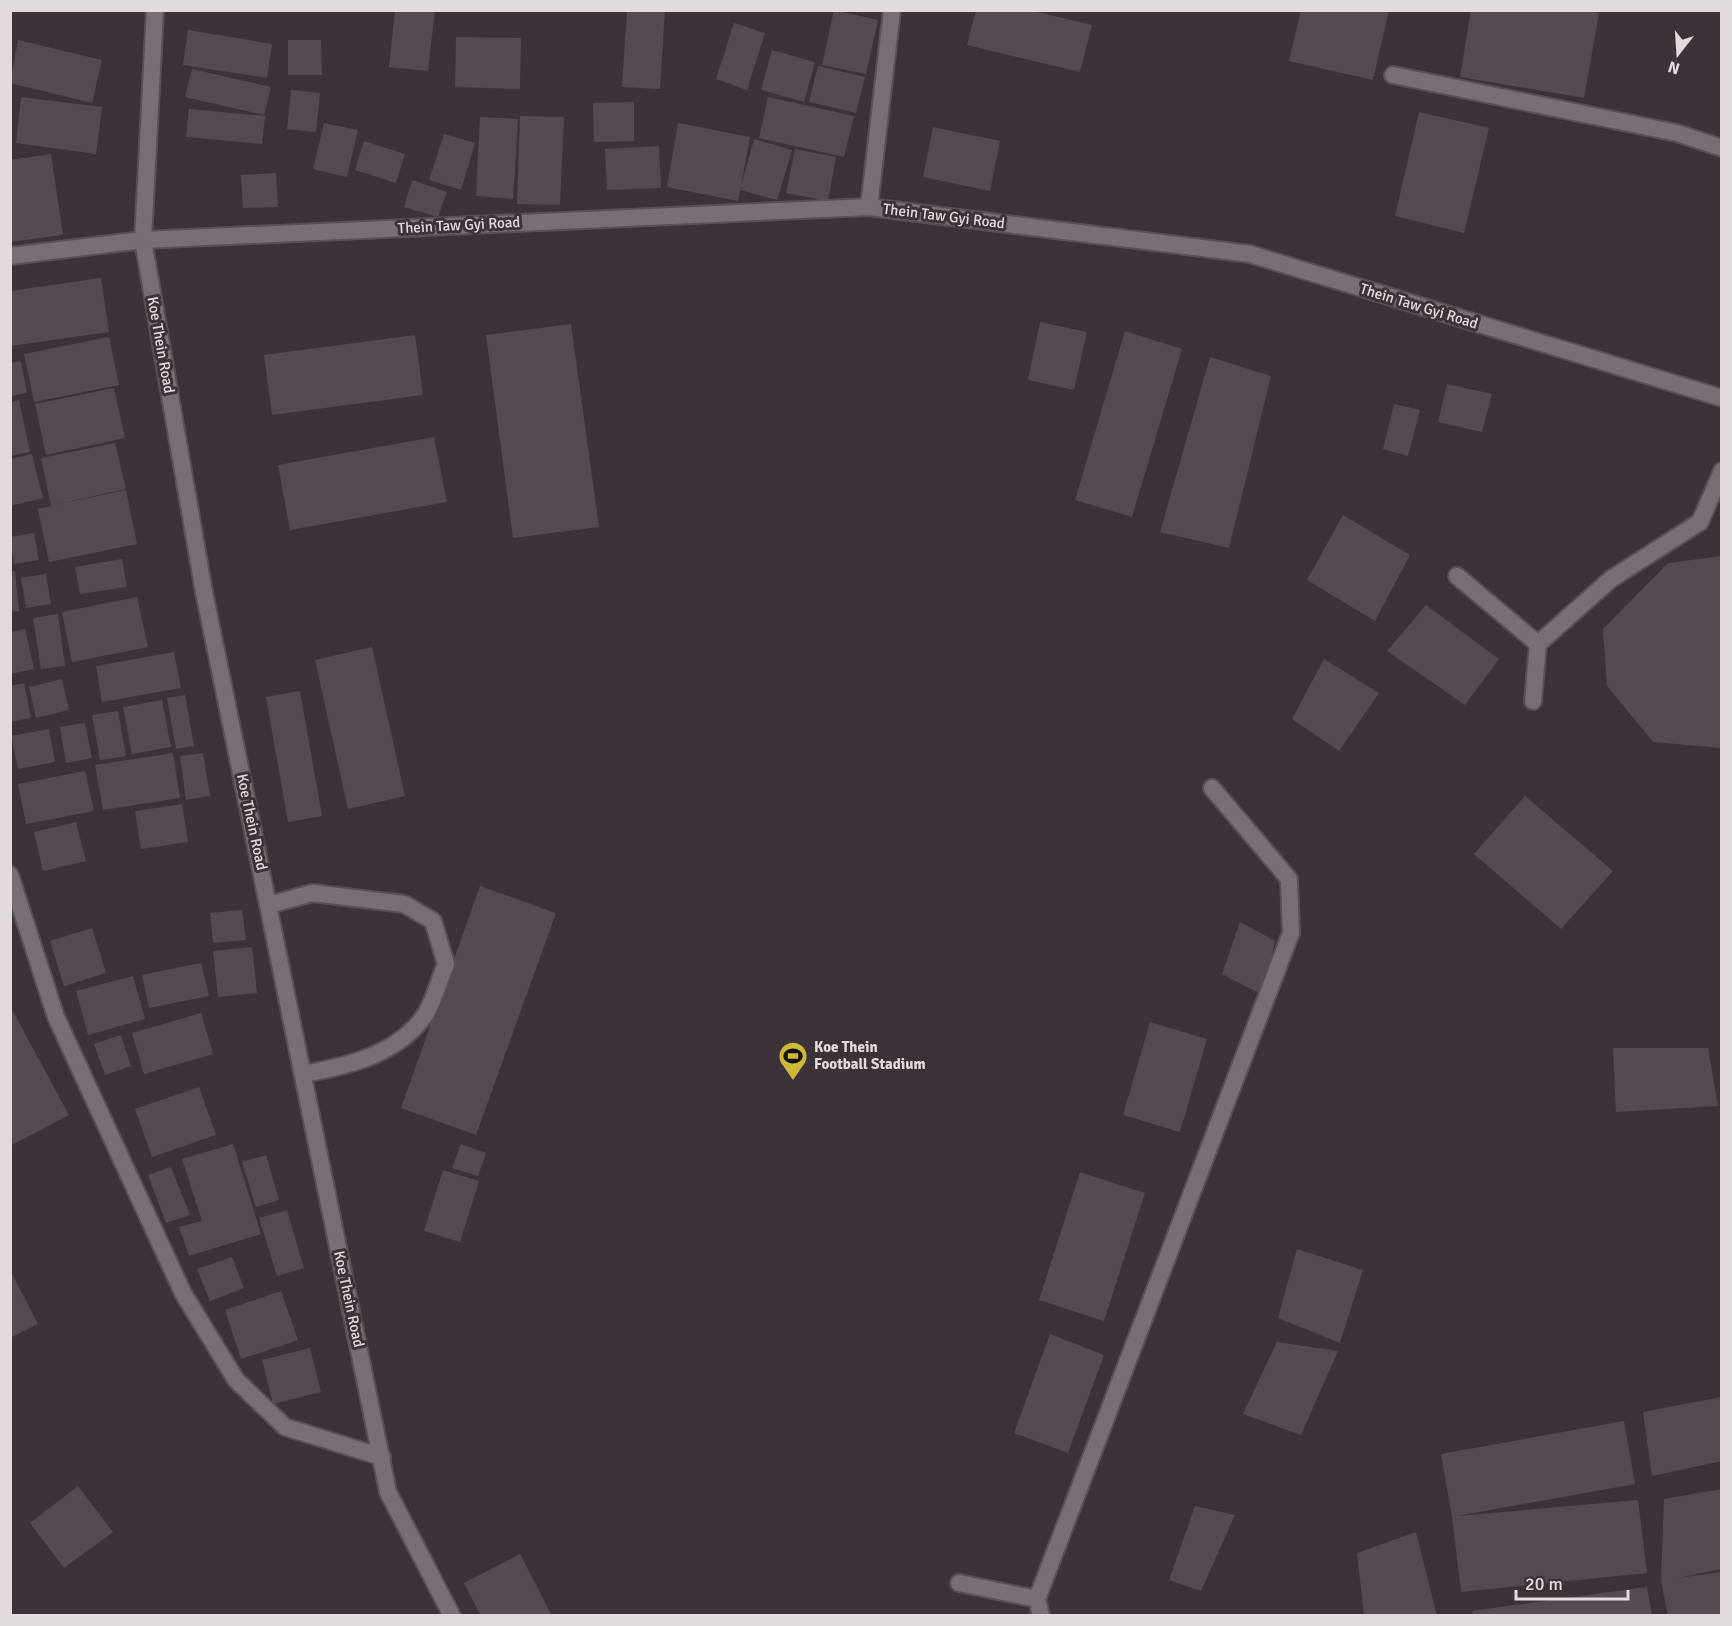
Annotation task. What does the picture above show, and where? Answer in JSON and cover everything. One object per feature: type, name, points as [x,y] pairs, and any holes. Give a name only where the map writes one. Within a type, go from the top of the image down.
[{"type":"street","name":"Koe Thein Road","points":[[155,10],[143,240],[204,592],[388,1491],[452,1616]]},
{"type":"street","points":[[869,207],[892,10]]},
{"type":"street","points":[[1393,75],[1677,133],[1722,148]]},
{"type":"street","name":"Thein Taw Gyi Road","points":[[10,256],[143,240],[869,207],[1250,255],[1722,398]]},
{"type":"street","points":[[1533,701],[1538,644],[1611,579],[1700,522],[1722,471]]},
{"type":"street","points":[[1457,576],[1538,644]]},
{"type":"street","points":[[1041,1616],[1037,1599],[1292,933],[1289,879],[1212,788]]},
{"type":"street","points":[[10,875],[56,1017],[183,1293],[236,1380],[285,1426],[382,1457]]},
{"type":"street","points":[[268,905],[312,893],[404,904],[433,921],[446,964],[425,1015],[392,1048],[339,1068],[303,1074]]},
{"type":"street","points":[[959,1583],[1037,1599]]},
{"type":"building","points":[[395,10],[435,10],[428,71],[389,67]]},
{"type":"building","points":[[627,10],[665,10],[660,89],[622,87]]},
{"type":"building","points":[[834,10],[878,20],[866,74],[822,65]]},
{"type":"building","points":[[976,10],[1029,10],[1092,25],[1080,72],[967,45]]},
{"type":"building","points":[[1301,10],[1389,10],[1373,80],[1289,61]]},
{"type":"building","points":[[1471,10],[1583,10],[1599,13],[1584,98],[1460,77]]},
{"type":"building","points":[[734,23],[765,33],[747,90],[716,79]]},
{"type":"building","points":[[188,30],[272,44],[267,78],[183,65]]},
{"type":"building","points":[[456,37],[521,38],[520,89],[455,87]]},
{"type":"building","points":[[18,40],[102,60],[92,103],[10,83]]},
{"type":"building","points":[[288,40],[321,40],[322,75],[288,75]]},
{"type":"building","points":[[772,50],[815,62],[804,102],[761,90]]},
{"type":"building","points":[[818,66],[865,77],[856,113],[809,102]]},
{"type":"building","points":[[192,69],[271,87],[264,115],[185,97]]},
{"type":"building","points":[[291,90],[320,93],[316,132],[287,129]]},
{"type":"building","points":[[21,97],[102,107],[96,154],[16,143]]},
{"type":"building","points":[[768,97],[854,116],[844,157],[759,138]]},
{"type":"building","points":[[634,102],[634,141],[594,142],[593,103]]},
{"type":"building","points":[[189,109],[265,116],[262,144],[186,137]]},
{"type":"building","points":[[1419,112],[1489,128],[1464,233],[1395,216]]},
{"type":"building","points":[[520,116],[564,117],[560,205],[517,204]]},
{"type":"building","points":[[480,117],[518,119],[513,199],[476,196]]},
{"type":"building","points":[[324,123],[358,130],[347,177],[313,169]]},
{"type":"building","points":[[678,123],[750,137],[741,186],[754,139],[792,150],[777,200],[740,190],[738,201],[667,187]]},
{"type":"building","points":[[933,127],[1000,141],[990,191],[923,177]]},
{"type":"building","points":[[444,134],[475,143],[461,190],[429,180]]},
{"type":"building","points":[[364,141],[405,154],[396,183],[355,170]]},
{"type":"building","points":[[659,146],[661,188],[607,190],[605,149]]},
{"type":"building","points":[[795,149],[836,157],[828,201],[786,193]]},
{"type":"building","points":[[51,154],[63,235],[10,242],[10,160]]},
{"type":"building","points":[[276,173],[278,207],[243,208],[241,175]]},
{"type":"building","points":[[412,180],[447,192],[438,217],[404,207]]},
{"type":"building","points":[[101,278],[109,332],[10,346],[10,291]]},
{"type":"building","points":[[1040,322],[1087,332],[1074,390],[1028,380]]},
{"type":"building","points":[[571,324],[599,527],[513,538],[486,335]]},
{"type":"building","points":[[1125,331],[1182,349],[1132,517],[1075,500]]},
{"type":"building","points":[[415,335],[423,395],[272,415],[264,355]]},
{"type":"building","points":[[109,337],[119,385],[34,402],[24,354]]},
{"type":"building","points":[[1210,357],[1271,376],[1229,548],[1160,532]]},
{"type":"building","points":[[21,361],[27,393],[10,396],[10,363]]},
{"type":"building","points":[[1447,384],[1492,394],[1482,432],[1438,422]]},
{"type":"building","points":[[114,388],[125,438],[46,455],[35,404]]},
{"type":"building","points":[[19,400],[30,452],[10,456],[10,402]]},
{"type":"building","points":[[1394,404],[1420,410],[1408,456],[1383,449]]},
{"type":"building","points":[[434,437],[447,502],[290,530],[278,465]]},
{"type":"building","points":[[115,443],[126,489],[53,505],[126,490],[137,544],[49,562],[38,509],[51,506],[41,458]]},
{"type":"building","points":[[32,454],[43,498],[10,506],[10,459]]},
{"type":"building","points":[[1343,515],[1410,555],[1375,621],[1307,580]]},
{"type":"building","points":[[34,533],[39,560],[14,564],[10,537]]},
{"type":"building","points":[[1722,556],[1722,748],[1653,742],[1607,686],[1603,629],[1668,563]]},
{"type":"building","points":[[122,559],[127,587],[80,594],[75,567]]},
{"type":"building","points":[[15,571],[19,611],[10,612],[10,572]]},
{"type":"building","points":[[46,574],[51,604],[26,608],[21,578]]},
{"type":"building","points":[[137,597],[148,647],[72,662],[62,612]]},
{"type":"building","points":[[1426,605],[1499,659],[1465,705],[1387,651]]},
{"type":"building","points":[[58,614],[65,666],[41,669],[33,618]]},
{"type":"building","points":[[25,629],[34,669],[10,674],[10,632]]},
{"type":"building","points":[[372,647],[405,796],[348,809],[315,660]]},
{"type":"building","points":[[174,652],[181,688],[102,702],[96,666]]},
{"type":"building","points":[[1324,659],[1379,693],[1339,751],[1292,719]]},
{"type":"building","points":[[62,679],[69,710],[36,718],[29,687]]},
{"type":"building","points":[[24,683],[31,718],[10,722],[10,686]]},
{"type":"building","points":[[300,691],[322,816],[288,822],[266,697]]},
{"type":"building","points":[[185,695],[194,746],[176,749],[167,698]]},
{"type":"building","points":[[162,700],[171,747],[132,754],[123,707]]},
{"type":"building","points":[[118,711],[126,756],[100,760],[92,715]]},
{"type":"building","points":[[85,723],[92,758],[66,763],[60,727]]},
{"type":"building","points":[[49,729],[55,762],[18,769],[11,736]]},
{"type":"building","points":[[173,753],[180,798],[103,810],[95,765]]},
{"type":"building","points":[[203,753],[210,796],[186,800],[180,756]]},
{"type":"building","points":[[85,771],[94,811],[26,824],[18,784]]},
{"type":"building","points":[[1525,796],[1613,871],[1561,929],[1474,854]]},
{"type":"building","points":[[182,804],[188,842],[141,849],[135,811]]},
{"type":"building","points":[[76,822],[86,861],[43,871],[34,832]]},
{"type":"building","points":[[480,886],[556,913],[476,1135],[401,1108]]},
{"type":"building","points":[[242,910],[246,940],[213,943],[210,913]]},
{"type":"building","points":[[1240,922],[1275,941],[1263,995],[1222,974]]},
{"type":"building","points":[[92,928],[106,973],[64,986],[50,941]]},
{"type":"building","points":[[252,947],[257,993],[218,997],[213,951]]},
{"type":"building","points":[[201,963],[209,996],[149,1008],[142,975]]},
{"type":"building","points":[[133,976],[145,1019],[88,1035],[76,991]]},
{"type":"building","points":[[10,1006],[69,1115],[10,1146]]},
{"type":"building","points":[[201,1013],[213,1054],[144,1074],[132,1033]]},
{"type":"building","points":[[1150,1022],[1207,1039],[1180,1132],[1123,1115]]},
{"type":"building","points":[[121,1035],[131,1066],[105,1075],[94,1044]]},
{"type":"building","points":[[1613,1048],[1708,1048],[1718,1106],[1616,1112]]},
{"type":"building","points":[[199,1087],[216,1135],[152,1157],[135,1109]]},
{"type":"building","points":[[233,1144],[261,1234],[189,1256],[179,1227],[202,1221],[182,1159]]},
{"type":"building","points":[[461,1144],[486,1153],[478,1176],[452,1168]]},
{"type":"building","points":[[266,1155],[279,1200],[256,1207],[242,1162]]},
{"type":"building","points":[[171,1167],[190,1215],[166,1223],[148,1175]]},
{"type":"building","points":[[443,1170],[479,1181],[460,1242],[424,1231]]},
{"type":"building","points":[[1080,1172],[1145,1193],[1104,1321],[1039,1300]]},
{"type":"building","points":[[287,1210],[304,1268],[277,1276],[259,1218]]},
{"type":"building","points":[[1297,1249],[1363,1270],[1340,1343],[1278,1318]]},
{"type":"building","points":[[232,1257],[244,1288],[210,1301],[197,1269]]},
{"type":"building","points":[[10,1270],[38,1324],[10,1338]]},
{"type":"building","points":[[281,1291],[298,1340],[241,1359],[225,1310]]},
{"type":"building","points":[[1050,1334],[1104,1355],[1068,1453],[1014,1433]]},
{"type":"building","points":[[1277,1342],[1338,1351],[1301,1435],[1243,1414]]},
{"type":"building","points":[[310,1348],[321,1392],[273,1404],[262,1360]]},
{"type":"building","points":[[1722,1397],[1722,1461],[1652,1476],[1643,1412]]},
{"type":"building","points":[[1624,1421],[1635,1484],[1457,1516],[1638,1500],[1647,1573],[1461,1592],[1452,1517],[1441,1454]]},
{"type":"building","points":[[78,1486],[113,1532],[64,1568],[30,1523]]},
{"type":"building","points":[[1722,1489],[1722,1569],[1677,1578],[1722,1572],[1722,1616],[1668,1616],[1661,1581],[1664,1499]]},
{"type":"building","points":[[1195,1506],[1235,1515],[1201,1591],[1169,1580]]},
{"type":"building","points":[[1416,1532],[1437,1616],[1364,1616],[1357,1553]]},
{"type":"building","points":[[520,1554],[552,1616],[481,1616],[464,1583]]},
{"type":"building","points":[[1647,1587],[1652,1616],[1473,1616],[1472,1611]]},
{"type":"place","name":"Koe Thein Football Stadium","points":[[793,1082]]}]
